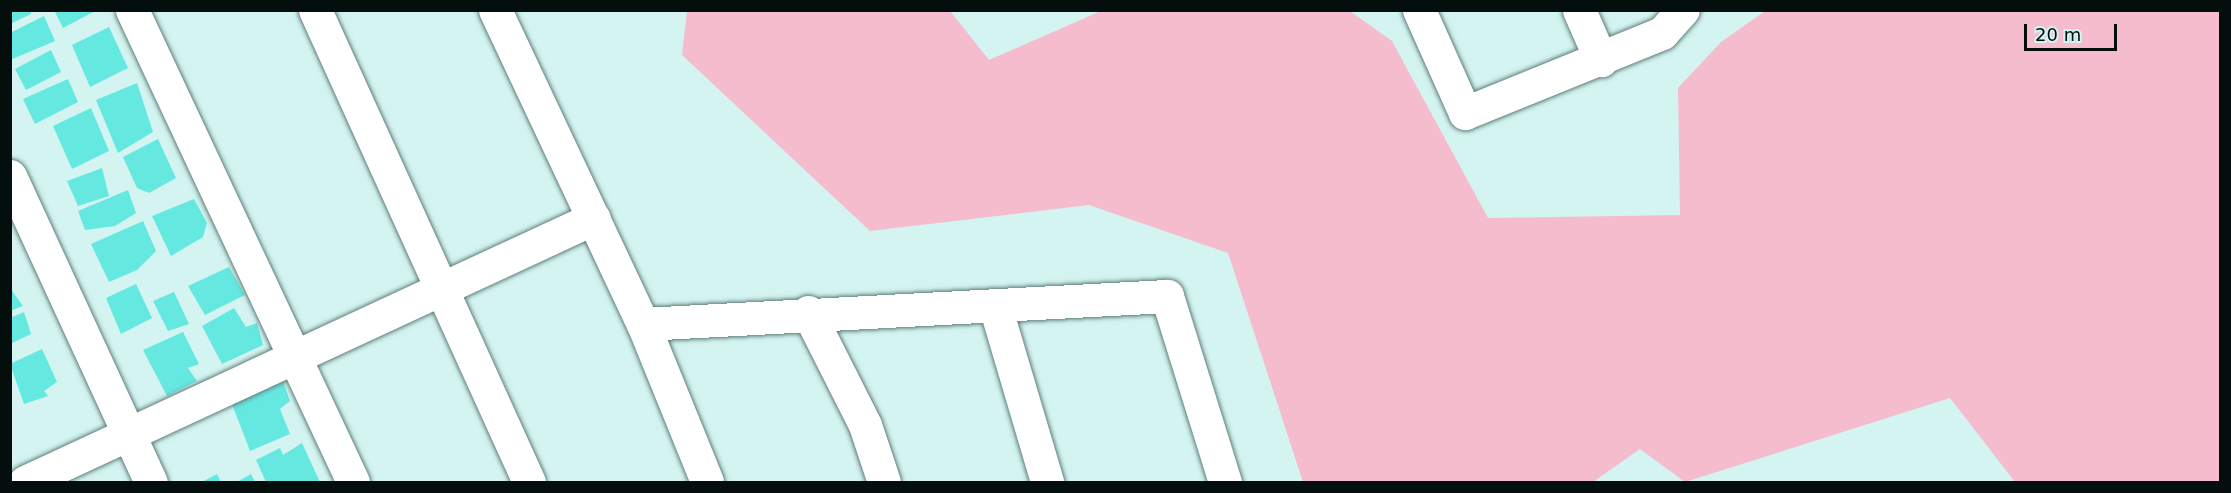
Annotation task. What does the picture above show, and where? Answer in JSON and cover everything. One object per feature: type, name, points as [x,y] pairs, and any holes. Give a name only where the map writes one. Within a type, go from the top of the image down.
[{"type":"street","points":[[132,10],[292,358],[353,483]]},
{"type":"street","points":[[315,10],[443,288],[529,483]]},
{"type":"street","points":[[495,10],[643,324],[707,483]]},
{"type":"street","points":[[1419,10],[1465,113],[1601,60],[1662,33],[1683,10]]},
{"type":"street","points":[[1579,10],[1601,60]]},
{"type":"street","points":[[10,176],[151,483]]},
{"type":"street","points":[[25,483],[594,218]]},
{"type":"street","points":[[643,324],[808,312],[995,306],[1167,296],[1225,483]]},
{"type":"street","points":[[995,306],[1047,483]]},
{"type":"street","points":[[808,312],[865,424],[884,483]]},
{"type":"shaded area","points":[[687,11],[950,11],[989,60],[1101,11],[1350,11],[1392,41],[1488,218],[1680,215],[1678,88],[1721,42],[1765,11],[2220,11],[2220,482],[2015,482],[1950,398],[1685,482],[1640,449],[1593,482],[1303,482],[1228,253],[1089,205],[870,231],[682,55]]},
{"type":"building","points":[[10,10],[30,10],[31,14],[10,24]]},
{"type":"building","points":[[54,10],[97,10],[63,28]]},
{"type":"building","points":[[44,16],[55,41],[10,60],[10,33]]},
{"type":"building","points":[[109,27],[128,68],[90,87],[72,45]]},
{"type":"building","points":[[51,50],[61,72],[26,90],[15,69]]},
{"type":"building","points":[[68,79],[78,102],[35,124],[23,99]]},
{"type":"building","points":[[137,83],[153,132],[118,153],[96,100]]},
{"type":"building","points":[[91,108],[109,151],[72,169],[53,126]]},
{"type":"building","points":[[158,139],[176,178],[149,193],[137,188],[123,157]]},
{"type":"building","points":[[102,168],[109,196],[78,206],[67,181]]},
{"type":"building","points":[[128,190],[136,213],[115,226],[85,230],[78,211]]},
{"type":"building","points":[[194,199],[207,223],[203,237],[171,256],[152,216]]},
{"type":"building","points":[[143,221],[156,251],[137,270],[109,282],[91,244]]},
{"type":"building","points":[[229,267],[245,295],[205,315],[188,286]]},
{"type":"building","points":[[136,284],[152,318],[121,334],[106,298]]},
{"type":"building","points":[[10,288],[23,306],[10,311]]},
{"type":"building","points":[[174,292],[189,324],[168,331],[153,301]]},
{"type":"building","points":[[234,308],[246,327],[257,323],[263,345],[222,364],[202,326]]},
{"type":"building","points":[[24,312],[31,334],[10,344],[10,318]]},
{"type":"building","points":[[183,332],[199,364],[188,368],[197,381],[167,396],[143,350]]},
{"type":"building","points":[[42,349],[57,382],[44,391],[48,396],[24,404],[10,364]]},
{"type":"building","points":[[283,381],[290,401],[280,409],[290,434],[250,451],[232,404]]},
{"type":"building","points":[[302,443],[320,482],[266,482],[256,460],[280,448],[283,455]]},
{"type":"building","points":[[217,474],[221,482],[202,482]]},
{"type":"building","points":[[251,474],[255,482],[237,482]]}]
